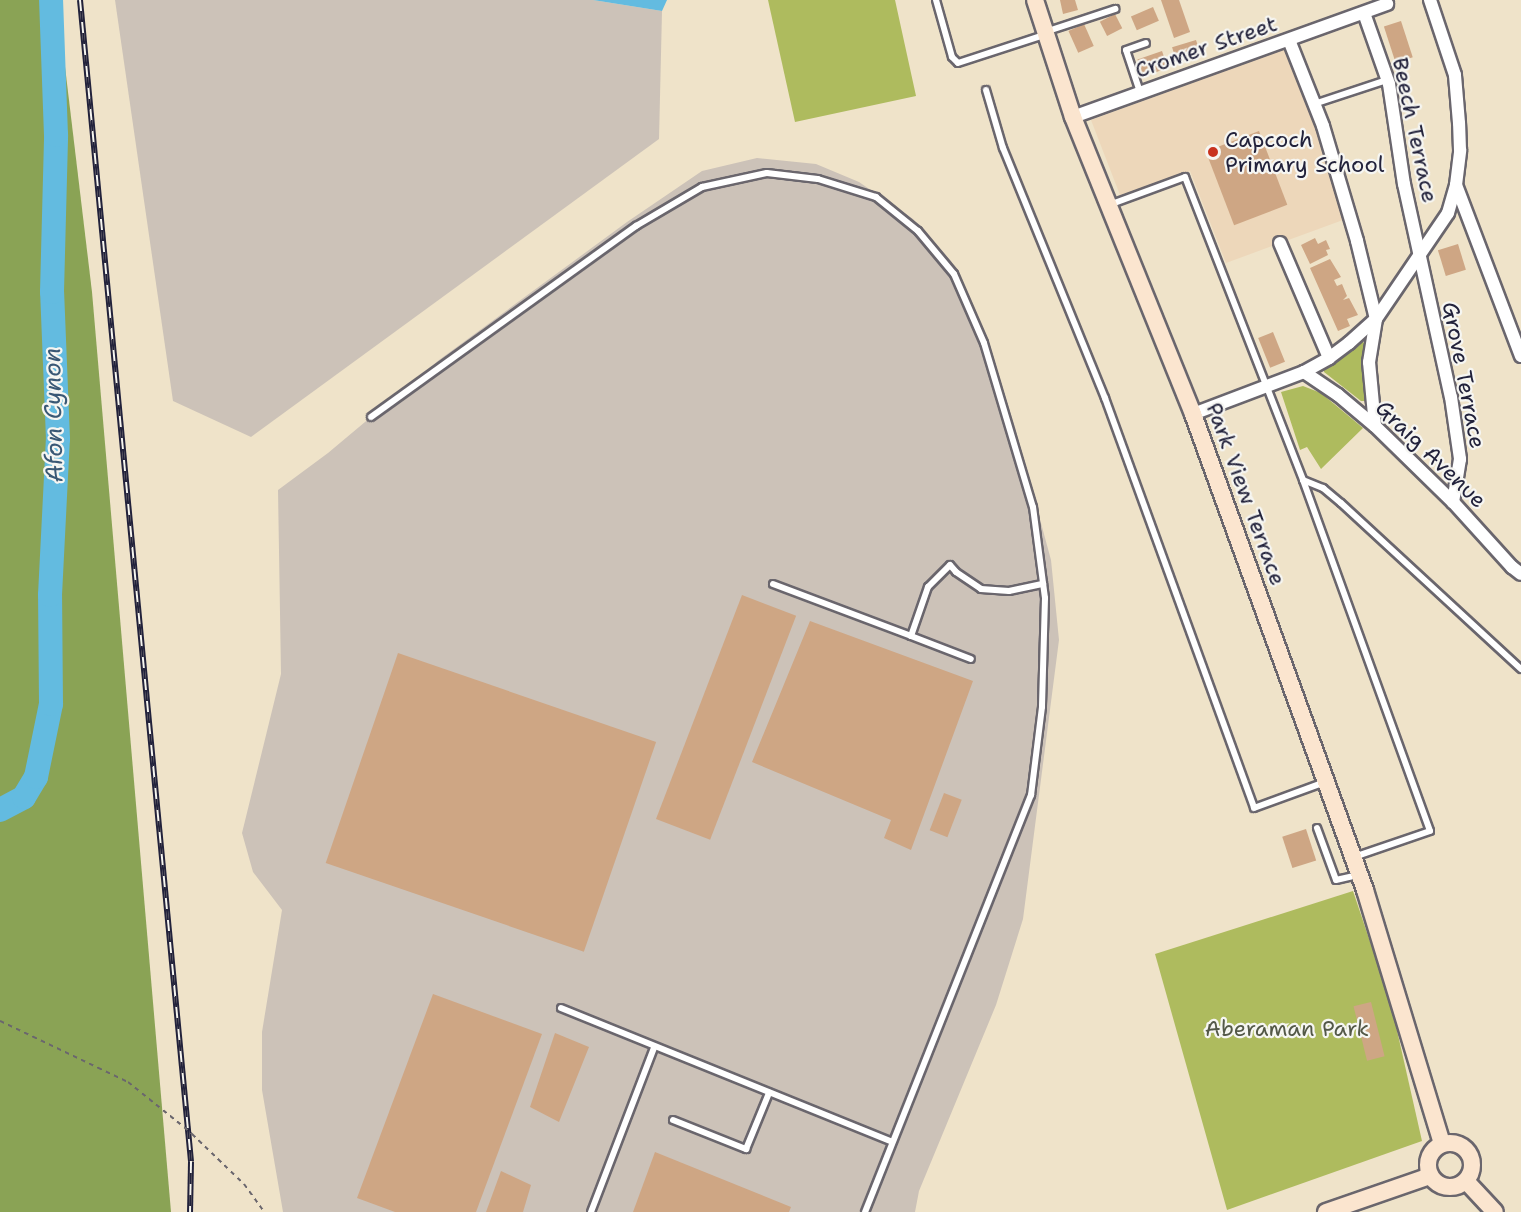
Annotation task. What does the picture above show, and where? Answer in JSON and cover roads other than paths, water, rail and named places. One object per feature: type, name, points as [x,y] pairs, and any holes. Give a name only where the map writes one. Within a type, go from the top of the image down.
[{"type":"main road","name":"Park View Terrace","points":[[1035,0],[1073,117],[1193,414],[1363,882],[1442,1144]]},
{"type":"main road","points":[[1442,1144],[1457,1144],[1469,1153],[1472,1167],[1466,1181],[1454,1187],[1447,1187],[1440,1185],[1430,1176],[1427,1161],[1435,1147],[1442,1144]]},
{"type":"main road","points":[[1326,1212],[1422,1181],[1430,1176]]},
{"type":"main road","points":[[1466,1181],[1495,1212]]},
{"type":"street","points":[[1193,414],[1304,372],[1329,358],[1376,319],[1448,213],[1456,185],[1460,150],[1455,75],[1430,0]]},
{"type":"street","name":"Cromer Street","points":[[1073,117],[1387,4]]},
{"type":"street","name":"Beech Terrace","points":[[1364,13],[1387,80],[1419,257]]},
{"type":"street","points":[[1289,40],[1314,104],[1357,241],[1376,319],[1369,362],[1375,426]]},
{"type":"street","points":[[1456,185],[1521,356]]},
{"type":"street","points":[[1280,243],[1329,358]]},
{"type":"street","name":"Grove Terrace","points":[[1419,257],[1451,396],[1460,459],[1453,501]]},
{"type":"street","name":"Graig Avenue","points":[[1304,372],[1338,395],[1375,426],[1453,501],[1512,567],[1521,574]]},
{"type":"lane","points":[[936,0],[952,57],[958,63],[1115,9]]},
{"type":"lane","points":[[1141,92],[1126,50],[1146,43]]},
{"type":"lane","points":[[1314,104],[1387,80]]},
{"type":"lane","points":[[986,90],[1003,148],[1105,398],[1254,808],[1326,782]]},
{"type":"lane","points":[[371,417],[636,226],[702,187],[767,173],[818,179],[876,197],[918,231],[954,274],[984,344],[1033,507],[1043,584],[1042,707],[1031,795],[865,1212]]},
{"type":"lane","points":[[1108,206],[1185,177],[1303,480],[1430,831],[1354,857]]},
{"type":"lane","points":[[1303,480],[1323,488],[1341,502],[1521,669]]},
{"type":"lane","points":[[911,636],[928,587],[950,565],[956,572],[981,589],[1009,591],[1043,584]]},
{"type":"lane","points":[[773,584],[970,659]]},
{"type":"lane","points":[[1317,828],[1336,880],[1363,882]]},
{"type":"lane","points":[[561,1008],[654,1048],[892,1142]]},
{"type":"lane","points":[[591,1212],[654,1048]]},
{"type":"lane","points":[[673,1120],[746,1149],[769,1093]]},
{"type":"water","points":[[593,0],[667,0],[662,11]]},
{"type":"waterway","name":"Afon Cynon","points":[[0,810],[24,797],[36,777],[51,704],[50,595],[58,439],[52,292],[56,135],[51,0]]},
{"type":"railway","points":[[80,0],[191,1162],[190,1212]]},
{"type":"place","name":"Capcoch Primary School","points":[[1213,152]]},
{"type":"park label","name":"Aberaman Park","points":[[1287,1029]]}]
